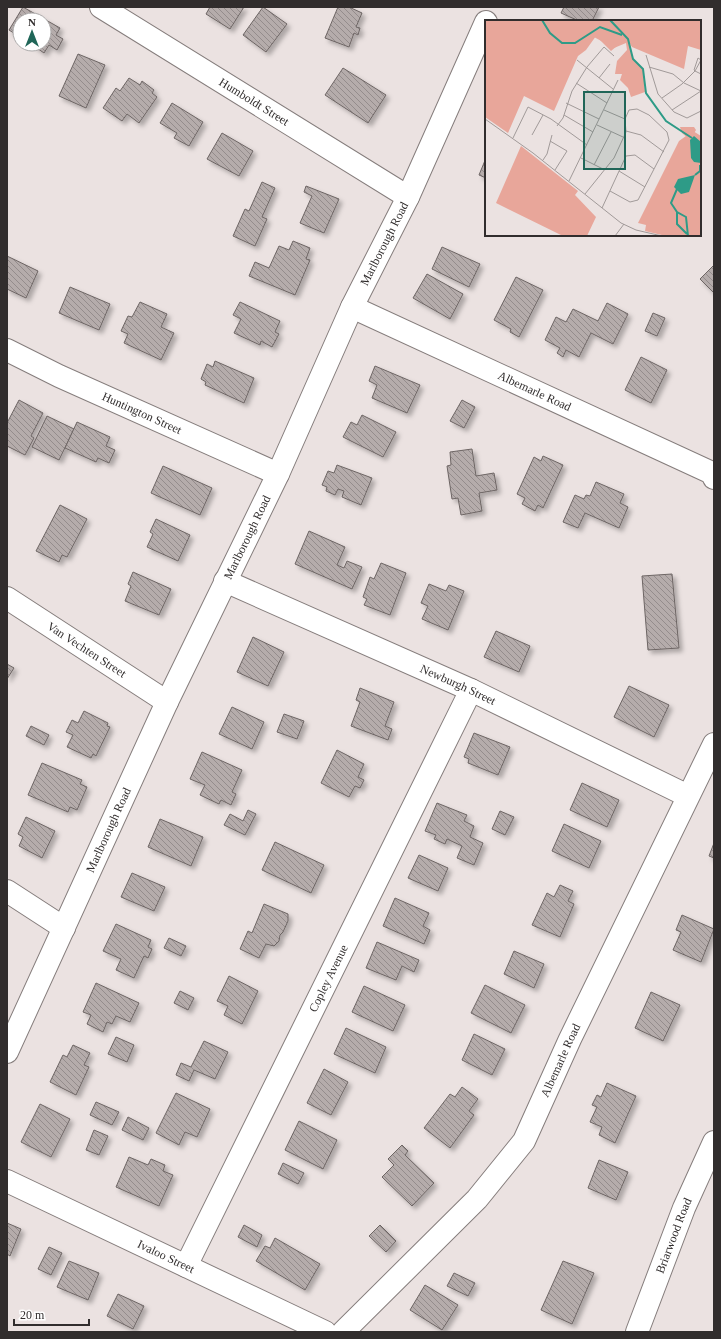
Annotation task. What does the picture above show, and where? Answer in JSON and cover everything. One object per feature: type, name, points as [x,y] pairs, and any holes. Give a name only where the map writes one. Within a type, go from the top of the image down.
[{"type":"street","name":"Humboldt Street","points":[[100,7],[408,197]]},
{"type":"street","name":"Marlborough Road","points":[[487,20],[492,7]]},
{"type":"street","name":"Marlborough Road","points":[[7,1052],[167,702],[278,474],[352,307],[408,197],[485,24]]},
{"type":"street","name":"Albemarle Road","points":[[352,307],[713,473]]},
{"type":"street","name":"Huntington Street","points":[[7,350],[59,376],[278,474]]},
{"type":"street","name":"Newburgh Street","points":[[225,582],[470,690],[688,796]]},
{"type":"street","name":"Van Vechten Street","points":[[7,598],[167,702]]},
{"type":"street","name":"Copley Avenue","points":[[186,1266],[470,690]]},
{"type":"street","name":"Albemarle Road","points":[[343,1332],[477,1199],[524,1141],[570,1039],[714,744]]},
{"type":"street","points":[[7,891],[64,928]]},
{"type":"street","name":"Briarwood Road","points":[[637,1332],[689,1196],[714,1142]]},
{"type":"street","name":"Ivaloo Street","points":[[7,1181],[325,1332]]},
{"type":"building","points":[[23,7],[32,12],[20,12]]},
{"type":"building","points":[[210,7],[244,7],[230,29],[206,14]]},
{"type":"building","points":[[263,7],[287,24],[266,52],[243,35]]},
{"type":"building","points":[[338,7],[349,7],[362,13],[356,27],[360,28],[358,35],[354,33],[349,47],[325,38]]},
{"type":"building","points":[[564,7],[599,7],[592,20],[577,20],[561,13]]},
{"type":"building","points":[[52,23],[60,28],[56,35],[63,39],[57,50],[52,47]]},
{"type":"building","points":[[12,25],[12,32],[9,30]]},
{"type":"building","points":[[78,54],[105,65],[86,108],[59,96]]},
{"type":"building","points":[[343,68],[386,95],[368,123],[325,95]]},
{"type":"building","points":[[129,78],[140,85],[142,81],[154,90],[152,93],[157,97],[139,123],[127,114],[122,121],[103,108],[116,88],[120,91]]},
{"type":"building","points":[[172,103],[203,122],[189,146],[174,138],[177,133],[160,123]]},
{"type":"building","points":[[222,133],[253,151],[239,176],[207,159]]},
{"type":"building","points":[[485,160],[485,178],[479,175]]},
{"type":"building","points":[[262,182],[275,188],[262,217],[267,219],[255,246],[233,236],[245,209],[249,211]]},
{"type":"building","points":[[306,186],[339,199],[324,233],[300,223],[312,196],[304,192]]},
{"type":"building","points":[[293,241],[310,248],[306,259],[310,260],[295,295],[249,276],[255,262],[269,268],[279,246],[289,250]]},
{"type":"building","points":[[442,247],[480,264],[469,287],[432,269]]},
{"type":"building","points":[[7,256],[38,271],[26,298],[7,289]]},
{"type":"building","points":[[714,265],[714,293],[700,279]]},
{"type":"building","points":[[427,274],[463,294],[450,319],[413,298]]},
{"type":"building","points":[[516,277],[543,290],[519,337],[510,332],[511,329],[494,320]]},
{"type":"building","points":[[70,287],[110,304],[99,330],[59,313]]},
{"type":"building","points":[[140,302],[167,314],[161,327],[174,333],[161,360],[124,343],[128,334],[121,331],[128,316],[132,317]]},
{"type":"building","points":[[240,302],[280,321],[275,332],[279,334],[272,347],[261,341],[260,345],[234,333],[241,319],[233,315]]},
{"type":"building","points":[[607,303],[628,314],[613,344],[591,333],[579,357],[566,350],[563,357],[557,353],[560,348],[545,340],[556,317],[566,322],[573,309],[598,321]]},
{"type":"building","points":[[653,313],[665,318],[657,336],[645,331]]},
{"type":"building","points":[[641,357],[667,370],[651,403],[625,390]]},
{"type":"building","points":[[215,361],[254,378],[244,403],[205,385],[206,382],[201,379],[207,364],[213,367]]},
{"type":"building","points":[[375,366],[420,385],[407,413],[372,398],[377,385],[369,381]]},
{"type":"building","points":[[19,400],[43,413],[31,436],[34,438],[25,455],[7,446],[7,423]]},
{"type":"building","points":[[462,400],[475,407],[464,428],[450,421]]},
{"type":"building","points":[[362,415],[396,432],[383,457],[343,437],[351,422],[357,425]]},
{"type":"building","points":[[47,416],[74,429],[59,460],[32,447]]},
{"type":"building","points":[[77,422],[110,437],[106,446],[115,450],[109,463],[98,458],[96,462],[65,448]]},
{"type":"building","points":[[472,449],[476,476],[494,473],[497,490],[479,493],[482,511],[461,515],[458,498],[452,499],[447,466],[451,465],[450,452]]},
{"type":"building","points":[[543,456],[563,465],[543,508],[538,505],[535,511],[522,504],[525,498],[517,494],[534,457],[541,461]]},
{"type":"building","points":[[337,465],[372,478],[361,505],[342,497],[344,491],[338,489],[335,495],[326,491],[327,487],[322,485],[328,471],[334,473]]},
{"type":"building","points":[[163,466],[212,488],[200,515],[151,493]]},
{"type":"building","points":[[596,482],[624,494],[620,503],[628,507],[619,528],[585,513],[578,528],[563,522],[575,495],[584,499],[586,495],[590,496]]},
{"type":"building","points":[[60,505],[87,519],[67,557],[62,555],[59,562],[36,551]]},
{"type":"building","points":[[156,519],[190,535],[178,561],[147,547],[153,534],[150,532]]},
{"type":"building","points":[[309,531],[345,547],[337,565],[344,568],[347,561],[362,567],[352,589],[295,564]]},
{"type":"building","points":[[381,563],[406,573],[390,615],[364,605],[367,599],[363,597],[370,577],[374,579]]},
{"type":"building","points":[[133,572],[171,589],[159,615],[125,601],[131,586],[128,584]]},
{"type":"building","points":[[672,574],[679,648],[648,650],[642,576]]},
{"type":"building","points":[[429,584],[446,591],[449,585],[464,591],[448,630],[422,619],[428,606],[421,603]]},
{"type":"building","points":[[496,631],[530,646],[519,672],[484,657]]},
{"type":"building","points":[[253,637],[284,652],[268,686],[237,672]]},
{"type":"building","points":[[7,664],[14,668],[7,679]]},
{"type":"building","points":[[629,686],[669,705],[654,737],[614,717]]},
{"type":"building","points":[[360,688],[394,702],[385,726],[392,729],[388,740],[351,726],[360,702],[356,700]]},
{"type":"building","points":[[232,707],[264,722],[252,749],[219,734]]},
{"type":"building","points":[[84,711],[108,723],[107,726],[110,727],[96,756],[93,754],[91,758],[67,747],[73,735],[66,732],[72,720],[78,723]]},
{"type":"building","points":[[284,714],[304,721],[297,739],[277,732]]},
{"type":"building","points":[[31,726],[49,735],[44,745],[26,736]]},
{"type":"building","points":[[474,733],[510,747],[498,775],[468,763],[469,759],[464,757]]},
{"type":"building","points":[[337,750],[364,764],[358,777],[364,780],[360,788],[355,786],[349,797],[321,783]]},
{"type":"building","points":[[202,752],[242,770],[232,792],[236,794],[231,805],[221,800],[219,804],[200,795],[205,785],[190,779]]},
{"type":"building","points":[[42,763],[82,780],[80,784],[87,787],[77,810],[70,807],[68,812],[28,795]]},
{"type":"building","points":[[582,783],[619,800],[607,827],[570,810]]},
{"type":"building","points":[[437,803],[467,815],[464,821],[474,826],[470,837],[483,843],[474,865],[457,858],[462,846],[447,839],[445,844],[434,839],[436,835],[425,831]]},
{"type":"building","points":[[248,810],[256,814],[245,835],[224,825],[230,814],[243,821]]},
{"type":"building","points":[[500,811],[514,817],[505,835],[492,829]]},
{"type":"building","points":[[26,817],[55,831],[42,858],[19,846],[23,837],[18,834]]},
{"type":"building","points":[[160,819],[203,837],[191,866],[148,847]]},
{"type":"building","points":[[564,824],[601,841],[589,868],[552,851]]},
{"type":"building","points":[[275,842],[324,865],[311,893],[262,870]]},
{"type":"building","points":[[714,843],[714,858],[709,856]]},
{"type":"building","points":[[419,855],[448,868],[438,891],[408,878]]},
{"type":"building","points":[[132,873],[165,887],[154,911],[121,897]]},
{"type":"building","points":[[560,885],[573,891],[568,901],[574,904],[560,937],[532,925],[547,893],[554,897]]},
{"type":"building","points":[[395,898],[429,913],[423,926],[430,930],[424,944],[383,926]]},
{"type":"building","points":[[264,904],[288,914],[288,921],[280,935],[279,941],[274,946],[266,944],[259,958],[240,949],[248,931],[252,933]]},
{"type":"building","points":[[682,915],[714,929],[701,962],[673,950],[681,932],[676,930]]},
{"type":"building","points":[[116,924],[151,940],[148,947],[152,949],[148,958],[144,956],[134,978],[116,970],[121,959],[103,951]]},
{"type":"building","points":[[169,938],[186,946],[181,956],[164,948]]},
{"type":"building","points":[[377,942],[419,960],[414,972],[402,966],[396,980],[366,968]]},
{"type":"building","points":[[514,951],[544,964],[534,988],[504,974]]},
{"type":"building","points":[[229,976],[258,991],[242,1024],[224,1015],[228,1006],[217,1001]]},
{"type":"building","points":[[96,983],[139,1003],[130,1022],[116,1016],[112,1024],[107,1022],[103,1032],[87,1024],[91,1015],[83,1012]]},
{"type":"building","points":[[485,985],[525,1005],[511,1033],[471,1013]]},
{"type":"building","points":[[364,986],[405,1005],[393,1031],[352,1012]]},
{"type":"building","points":[[180,991],[194,998],[188,1010],[174,1003]]},
{"type":"building","points":[[651,992],[680,1005],[663,1041],[635,1028]]},
{"type":"building","points":[[346,1028],[386,1047],[375,1073],[334,1054]]},
{"type":"building","points":[[474,1034],[505,1049],[492,1075],[462,1060]]},
{"type":"building","points":[[116,1037],[134,1045],[127,1062],[108,1054]]},
{"type":"building","points":[[204,1041],[228,1052],[215,1079],[194,1070],[189,1081],[176,1075],[181,1063],[191,1067]]},
{"type":"building","points":[[73,1045],[90,1053],[84,1065],[89,1067],[76,1095],[50,1082],[63,1055],[67,1057]]},
{"type":"building","points":[[324,1069],[348,1082],[331,1115],[307,1103]]},
{"type":"building","points":[[607,1083],[636,1096],[615,1143],[599,1135],[602,1127],[590,1122],[597,1107],[592,1105],[597,1095],[601,1097]]},
{"type":"building","points":[[462,1087],[478,1099],[469,1111],[474,1115],[450,1148],[424,1128],[450,1094],[455,1097]]},
{"type":"building","points":[[176,1093],[210,1109],[197,1137],[185,1132],[179,1145],[156,1133]]},
{"type":"building","points":[[96,1102],[119,1112],[112,1125],[90,1115]]},
{"type":"building","points":[[40,1104],[70,1119],[51,1157],[21,1142]]},
{"type":"building","points":[[128,1117],[149,1128],[143,1140],[122,1130]]},
{"type":"building","points":[[299,1121],[337,1140],[323,1169],[285,1150]]},
{"type":"building","points":[[94,1130],[108,1136],[99,1155],[86,1150]]},
{"type":"building","points":[[402,1145],[408,1151],[405,1155],[434,1183],[412,1206],[382,1177],[394,1165],[388,1159]]},
{"type":"building","points":[[129,1157],[148,1165],[151,1159],[165,1165],[163,1171],[173,1175],[159,1206],[116,1187]]},
{"type":"building","points":[[599,1160],[628,1172],[616,1200],[588,1188]]},
{"type":"building","points":[[283,1163],[304,1173],[298,1184],[278,1174]]},
{"type":"building","points":[[7,1223],[21,1229],[10,1256],[7,1254]]},
{"type":"building","points":[[244,1225],[262,1235],[257,1247],[238,1237]]},
{"type":"building","points":[[380,1225],[396,1241],[386,1252],[369,1236]]},
{"type":"building","points":[[275,1238],[320,1264],[305,1290],[256,1261],[265,1246],[270,1248]]},
{"type":"building","points":[[49,1247],[62,1253],[51,1275],[38,1269]]},
{"type":"building","points":[[69,1261],[99,1273],[88,1300],[57,1287]]},
{"type":"building","points":[[563,1261],[594,1273],[572,1324],[541,1310]]},
{"type":"building","points":[[454,1273],[475,1283],[468,1296],[447,1286]]},
{"type":"building","points":[[425,1285],[458,1305],[442,1330],[410,1310]]},
{"type":"building","points":[[118,1294],[144,1306],[133,1329],[107,1316]]}]
